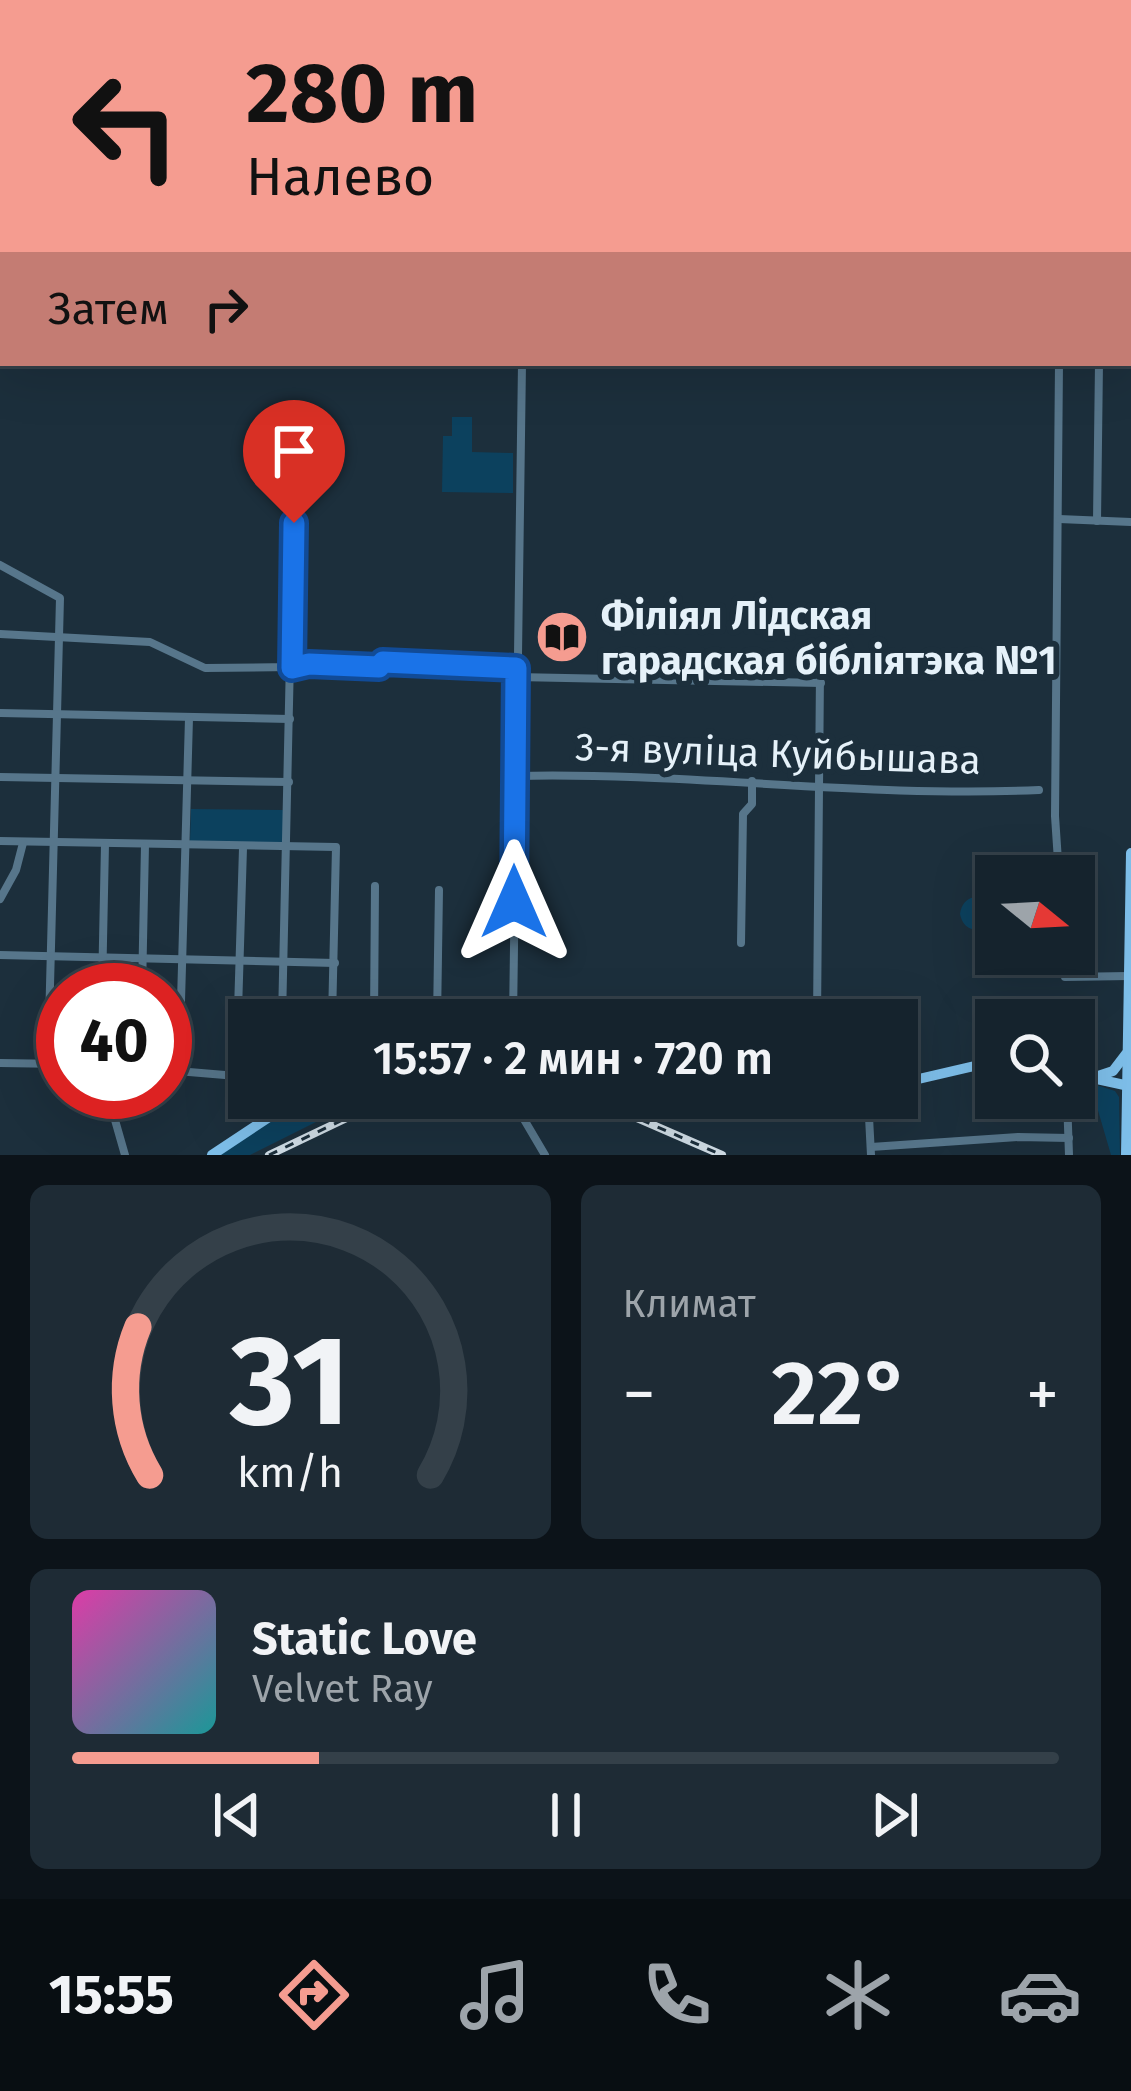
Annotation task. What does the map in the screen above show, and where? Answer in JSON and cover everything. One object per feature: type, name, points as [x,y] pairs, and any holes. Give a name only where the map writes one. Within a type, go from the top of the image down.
[{"type":"main road","points":[[1126,1155],[1131,854]]},
{"type":"main road","points":[[1095,1077],[1113,1071],[1127,1051]]},
{"type":"main road","points":[[918,1079],[975,1066]]},
{"type":"main road","points":[[1095,1079],[1129,1086]]},
{"type":"main road","points":[[212,1155],[266,1119]]},
{"type":"street","points":[[513,999],[522,366]]},
{"type":"street","points":[[1058,855],[1059,366]]},
{"type":"street","points":[[1097,520],[1099,366]]},
{"type":"street","points":[[278,412],[295,434],[283,999]]},
{"type":"street","points":[[1059,519],[1131,522]]},
{"type":"street","points":[[0,565],[60,598],[51,963]]},
{"type":"street","points":[[0,634],[150,642],[205,668],[379,667],[383,662],[516,672],[821,677],[818,999]]},
{"type":"street","points":[[0,713],[290,719]]},
{"type":"street","points":[[184,963],[189,718]]},
{"type":"street","points":[[0,776],[289,782]]},
{"type":"street","name":"3-я вуліца Куйбышава","points":[[515,776],[1039,790]]},
{"type":"street","points":[[741,943],[743,814],[752,804],[752,782]]},
{"type":"street","points":[[0,841],[336,847],[333,999]]},
{"type":"street","points":[[0,899],[23,843]]},
{"type":"street","points":[[103,963],[105,844]]},
{"type":"street","points":[[143,963],[145,844]]},
{"type":"street","points":[[239,999],[243,848]]},
{"type":"street","points":[[374,999],[375,886]]},
{"type":"street","points":[[437,999],[439,890]]},
{"type":"street","points":[[0,955],[334,963]]},
{"type":"street","points":[[1065,975],[1129,976]]},
{"type":"street","points":[[0,1063],[36,1063]]},
{"type":"street","points":[[192,1073],[228,1075]]},
{"type":"street","points":[[115,1119],[125,1155]]},
{"type":"street","points":[[523,1119],[544,1155]]},
{"type":"street","points":[[869,1119],[871,1151],[1018,1137],[1069,1138]]},
{"type":"street","points":[[1068,1119],[1069,1155]]},
{"type":"shaded area","points":[[452,417],[472,417],[472,452],[513,453],[513,493],[442,492],[443,436],[452,436]]},
{"type":"shaded area","points":[[191,809],[285,810],[284,843],[190,842]]},
{"type":"shaded area","points":[[973,897],[975,929],[965,925],[960,914]]},
{"type":"shaded area","points":[[1095,1085],[1119,1097],[1120,1155],[1111,1155]]},
{"type":"shaded area","points":[[259,1119],[322,1119],[250,1155],[206,1155]]},
{"type":"railway","points":[[269,1155],[345,1119]]},
{"type":"railway","points":[[639,1119],[722,1155]]},
{"type":"place","name":"Філіял Лідская гарадская бібліятэка №1","points":[[562,637]]},
{"type":"route","points":[[294,523],[292,668],[435,662],[516,668],[514,902]]}]
